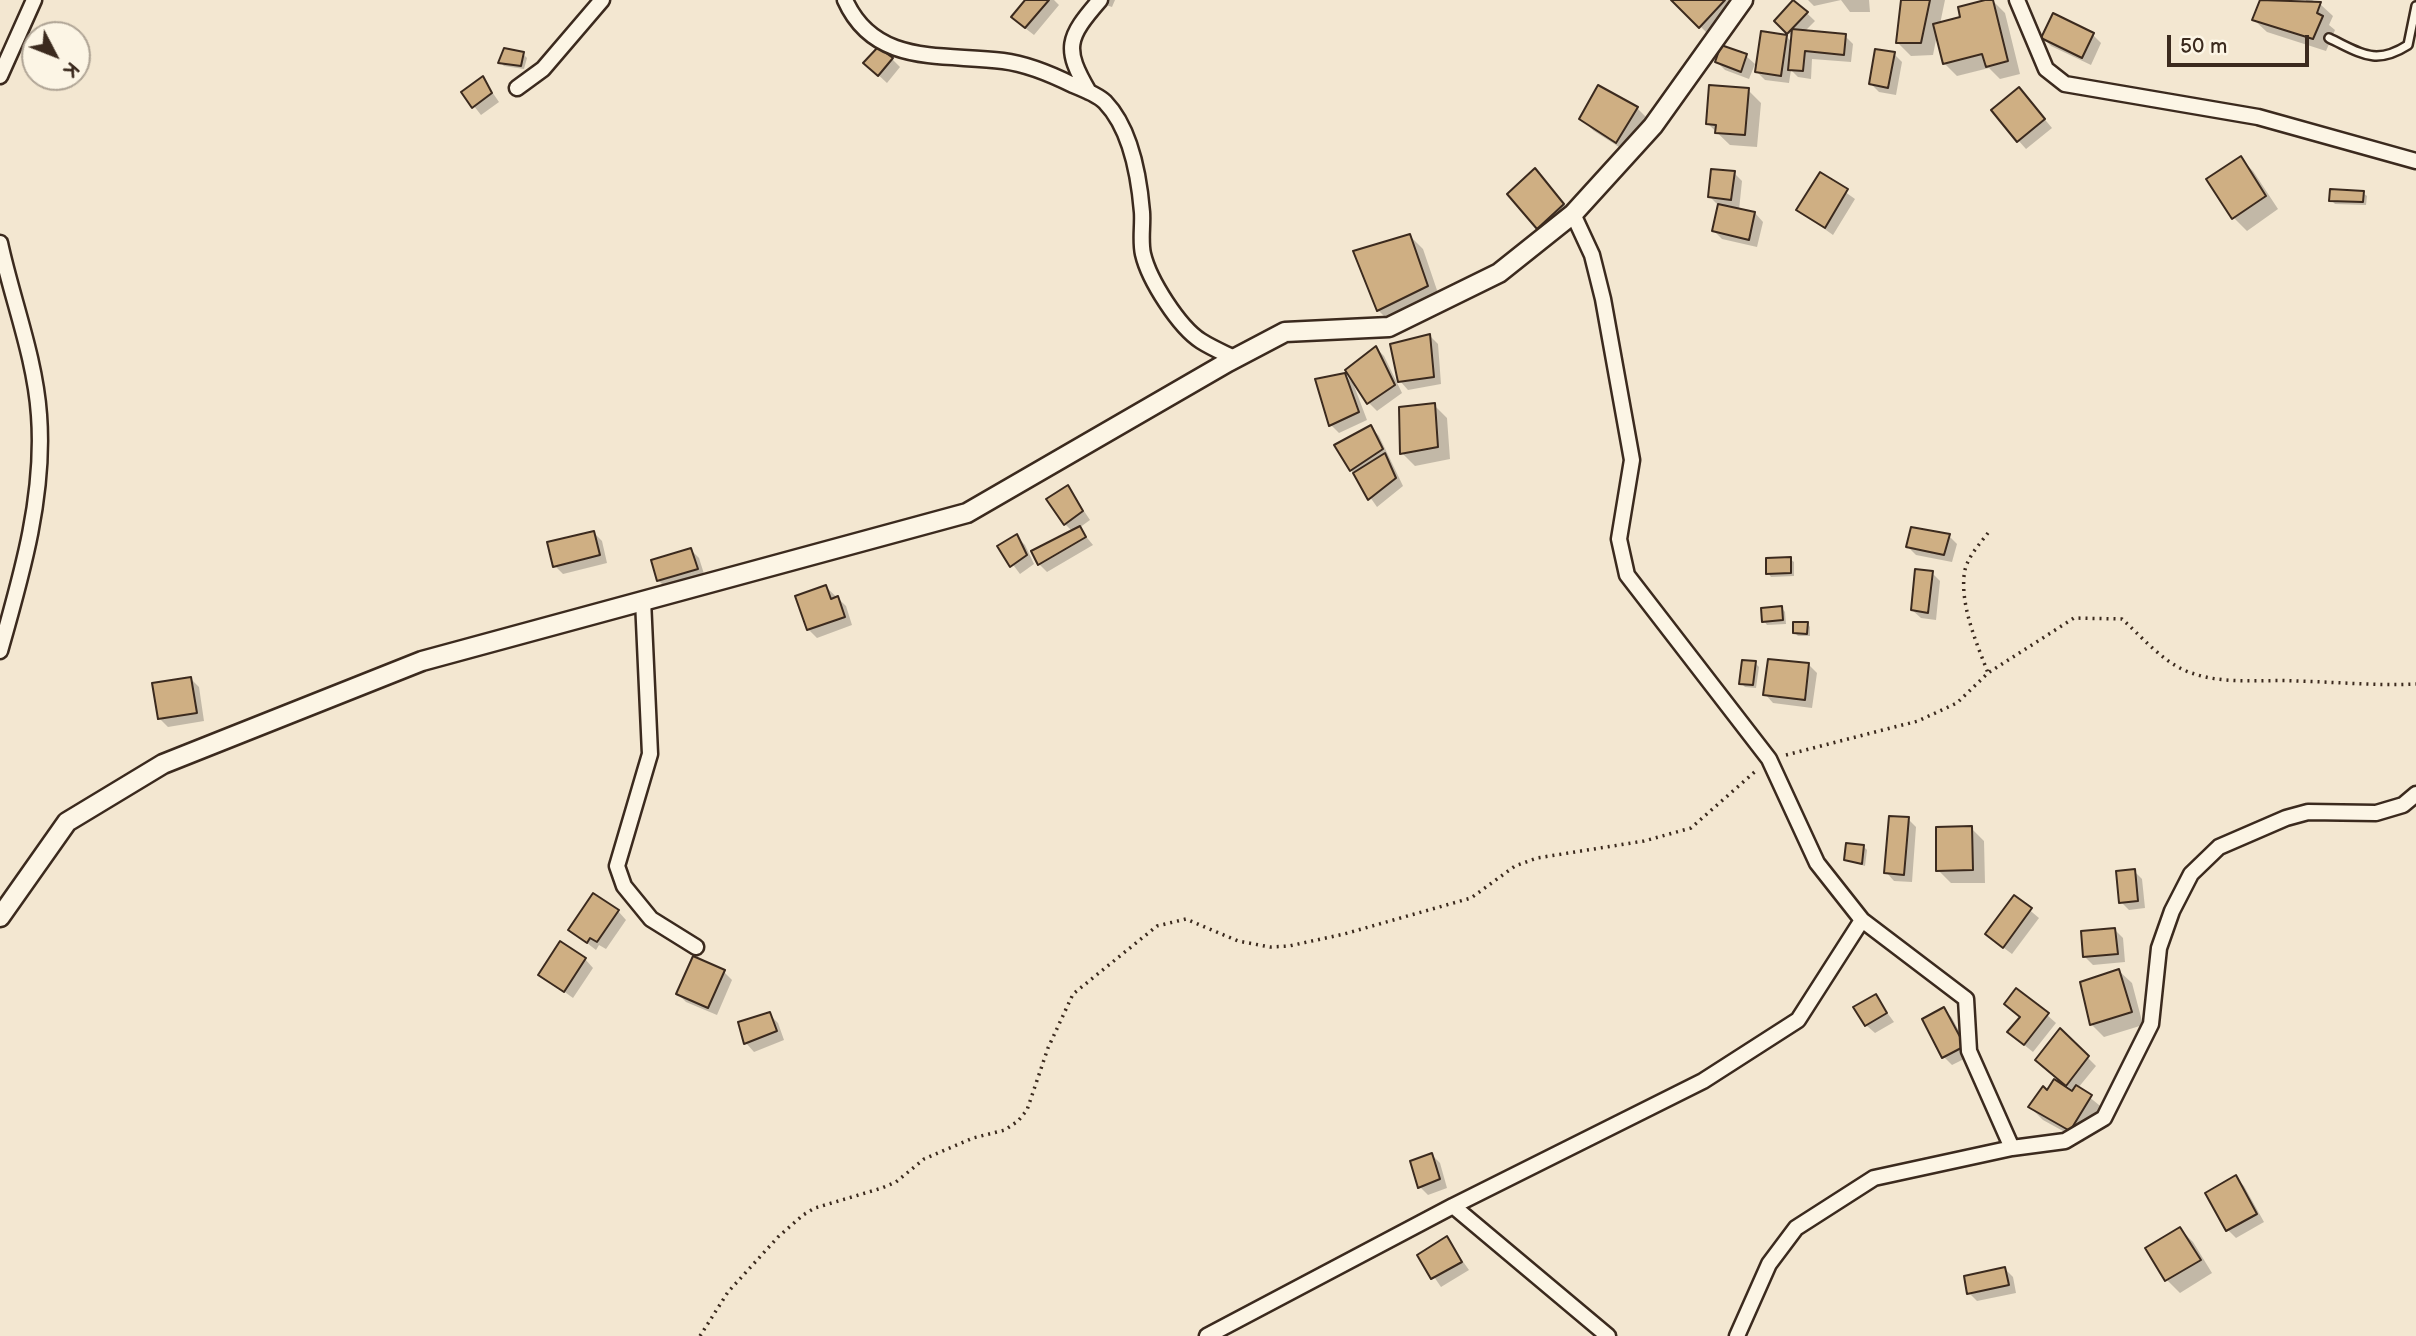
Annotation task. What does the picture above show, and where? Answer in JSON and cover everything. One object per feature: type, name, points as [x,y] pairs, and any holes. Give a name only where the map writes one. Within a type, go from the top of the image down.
[{"type":"street","points":[[0,76],[34,0]]},
{"type":"street","points":[[517,89],[543,69],[602,0]]},
{"type":"street","points":[[845,0],[855,21],[879,40],[906,51],[935,58],[962,56],[1006,61],[1046,72],[1105,102],[1124,132],[1136,167],[1142,213],[1142,252],[1152,279],[1177,315],[1199,340],[1234,358]]},
{"type":"street","points":[[1090,93],[1074,67],[1070,47],[1082,20],[1100,0]]},
{"type":"street","points":[[0,917],[67,822],[163,764],[422,661],[967,513],[1234,358],[1285,332],[1389,327],[1499,273],[1573,215],[1653,126],[1743,0]]},
{"type":"street","points":[[2017,0],[2046,69],[2065,84],[2258,117],[2416,161]]},
{"type":"street","points":[[1573,215],[1591,255],[1603,299],[1632,460],[1619,539],[1627,575],[1769,759],[1817,863],[1862,920],[1966,999],[1969,1051],[2012,1148]]},
{"type":"street","points":[[0,243],[39,414],[39,469],[34,517],[0,650]]},
{"type":"street","points":[[643,600],[650,754],[617,866],[624,886],[651,919],[696,947]]},
{"type":"street","points":[[1737,1336],[1769,1264],[1796,1228],[1874,1178],[2012,1148],[2065,1141],[2104,1118],[2151,1024],[2159,948],[2172,911],[2191,874],[2219,847],[2286,818],[2308,813],[2376,813],[2403,805],[2416,794]]},
{"type":"street","points":[[1207,1336],[1223,1333],[1453,1206],[1703,1081],[1798,1020],[1862,920]]},
{"type":"street","points":[[1453,1206],[1608,1336]]},
{"type":"lane","points":[[2329,38],[2373,58],[2392,55],[2408,45],[2416,6]]},
{"type":"path","points":[[1988,533],[1971,556],[1964,575],[1973,631],[1988,673]]},
{"type":"path","points":[[700,1336],[728,1292],[778,1237],[803,1215],[815,1208],[889,1185],[924,1159],[973,1138],[1005,1130],[1018,1121],[1027,1110],[1048,1048],[1073,993],[1157,926],[1186,919],[1238,941],[1270,947],[1289,946],[1344,934],[1471,898],[1515,866],[1536,858],[1644,841],[1691,828],[1769,759],[1918,721],[1957,703],[1988,673],[2074,618],[2122,619],[2170,662],[2186,671],[2230,681],[2296,680],[2377,686],[2416,684]]},
{"type":"building","points":[[1025,0],[1049,0],[1025,28],[1011,17]]},
{"type":"building","points":[[1671,0],[1725,0],[1699,28]]},
{"type":"building","points":[[1793,0],[1808,12],[1787,34],[1774,21]]},
{"type":"building","points":[[1901,0],[1930,0],[1921,43],[1896,43]]},
{"type":"building","points":[[1993,0],[2008,61],[1986,67],[1982,54],[1943,64],[1933,24],[1960,17],[1958,7]]},
{"type":"building","points":[[2260,0],[2321,2],[2317,13],[2323,16],[2313,39],[2252,20]]},
{"type":"building","points":[[2053,13],[2094,33],[2082,58],[2041,38]]},
{"type":"building","points":[[1792,29],[1846,34],[1844,55],[1805,51],[1803,71],[1788,70]]},
{"type":"building","points":[[1761,31],[1787,35],[1781,76],[1755,72]]},
{"type":"building","points":[[1721,45],[1747,54],[1741,72],[1715,62]]},
{"type":"building","points":[[878,47],[893,58],[878,76],[863,63]]},
{"type":"building","points":[[504,48],[524,52],[521,66],[498,63]]},
{"type":"building","points":[[1875,49],[1895,52],[1888,88],[1869,84]]},
{"type":"building","points":[[483,76],[492,93],[472,108],[461,92]]},
{"type":"building","points":[[1598,85],[1638,107],[1616,143],[1579,119]]},
{"type":"building","points":[[1709,85],[1749,88],[1745,135],[1715,133],[1716,125],[1706,124]]},
{"type":"building","points":[[2019,87],[2045,119],[2017,142],[1991,110]]},
{"type":"building","points":[[2241,156],[2266,196],[2232,219],[2206,179]]},
{"type":"building","points":[[1535,168],[1564,204],[1537,229],[1507,194]]},
{"type":"building","points":[[1711,169],[1735,171],[1731,200],[1708,197]]},
{"type":"building","points":[[1820,172],[1848,189],[1825,228],[1796,210]]},
{"type":"building","points":[[2330,189],[2364,191],[2363,202],[2329,201]]},
{"type":"building","points":[[1718,204],[1755,212],[1749,240],[1712,231]]},
{"type":"building","points":[[1410,234],[1428,286],[1377,311],[1353,251]]},
{"type":"building","points":[[1430,334],[1434,377],[1398,382],[1390,344]]},
{"type":"building","points":[[1376,346],[1395,385],[1367,404],[1345,370]]},
{"type":"building","points":[[1345,373],[1359,412],[1329,426],[1315,379]]},
{"type":"building","points":[[1435,403],[1438,447],[1400,454],[1399,407]]},
{"type":"building","points":[[1371,425],[1383,449],[1350,471],[1334,445]]},
{"type":"building","points":[[1385,453],[1396,478],[1368,500],[1353,473]]},
{"type":"building","points":[[1068,485],[1083,511],[1064,525],[1046,499]]},
{"type":"building","points":[[1080,526],[1086,537],[1038,565],[1031,551]]},
{"type":"building","points":[[1911,527],[1950,534],[1944,555],[1906,547]]},
{"type":"building","points":[[594,531],[600,555],[553,567],[547,542]]},
{"type":"building","points":[[1017,534],[1027,555],[1010,567],[997,546]]},
{"type":"building","points":[[691,548],[698,569],[657,581],[651,560]]},
{"type":"building","points":[[1791,557],[1791,573],[1766,574],[1766,558]]},
{"type":"building","points":[[1915,569],[1933,571],[1928,613],[1911,610]]},
{"type":"building","points":[[826,585],[831,599],[838,596],[845,617],[807,630],[795,596]]},
{"type":"building","points":[[1782,606],[1783,620],[1762,622],[1761,608]]},
{"type":"building","points":[[1793,622],[1808,622],[1807,634],[1793,633]]},
{"type":"building","points":[[1768,659],[1809,663],[1805,700],[1763,695]]},
{"type":"building","points":[[1742,660],[1756,661],[1753,685],[1739,684]]},
{"type":"building","points":[[191,677],[197,713],[158,719],[152,683]]},
{"type":"building","points":[[1889,816],[1909,817],[1904,875],[1884,873]]},
{"type":"building","points":[[1972,826],[1973,870],[1936,871],[1936,827]]},
{"type":"building","points":[[1846,843],[1864,845],[1862,864],[1844,860]]},
{"type":"building","points":[[2135,869],[2138,901],[2119,903],[2116,871]]},
{"type":"building","points":[[593,893],[619,910],[597,942],[590,938],[587,943],[568,930]]},
{"type":"building","points":[[2014,895],[2032,908],[2003,948],[1985,934]]},
{"type":"building","points":[[2115,928],[2118,954],[2083,957],[2081,931]]},
{"type":"building","points":[[560,941],[586,958],[564,992],[538,975]]},
{"type":"building","points":[[693,956],[725,970],[708,1008],[676,994]]},
{"type":"building","points":[[2119,969],[2132,1012],[2090,1025],[2080,982]]},
{"type":"building","points":[[2016,988],[2049,1013],[2024,1045],[2007,1032],[2020,1017],[2004,1004]]},
{"type":"building","points":[[1876,994],[1887,1013],[1865,1026],[1853,1007]]},
{"type":"building","points":[[1944,1007],[1965,1046],[1942,1058],[1922,1019]]},
{"type":"building","points":[[770,1012],[777,1031],[744,1044],[738,1022]]},
{"type":"building","points":[[2060,1028],[2089,1056],[2066,1086],[2035,1060]]},
{"type":"building","points":[[2054,1079],[2072,1091],[2076,1085],[2092,1095],[2070,1131],[2028,1107],[2043,1086],[2047,1090]]},
{"type":"building","points":[[1432,1153],[1440,1179],[1418,1188],[1410,1161]]},
{"type":"building","points":[[2236,1175],[2257,1214],[2226,1231],[2205,1193]]},
{"type":"building","points":[[2180,1227],[2201,1260],[2165,1281],[2145,1248]]},
{"type":"building","points":[[1447,1236],[1462,1262],[1431,1279],[1417,1255]]},
{"type":"building","points":[[2005,1267],[2009,1285],[1967,1294],[1964,1276]]}]
